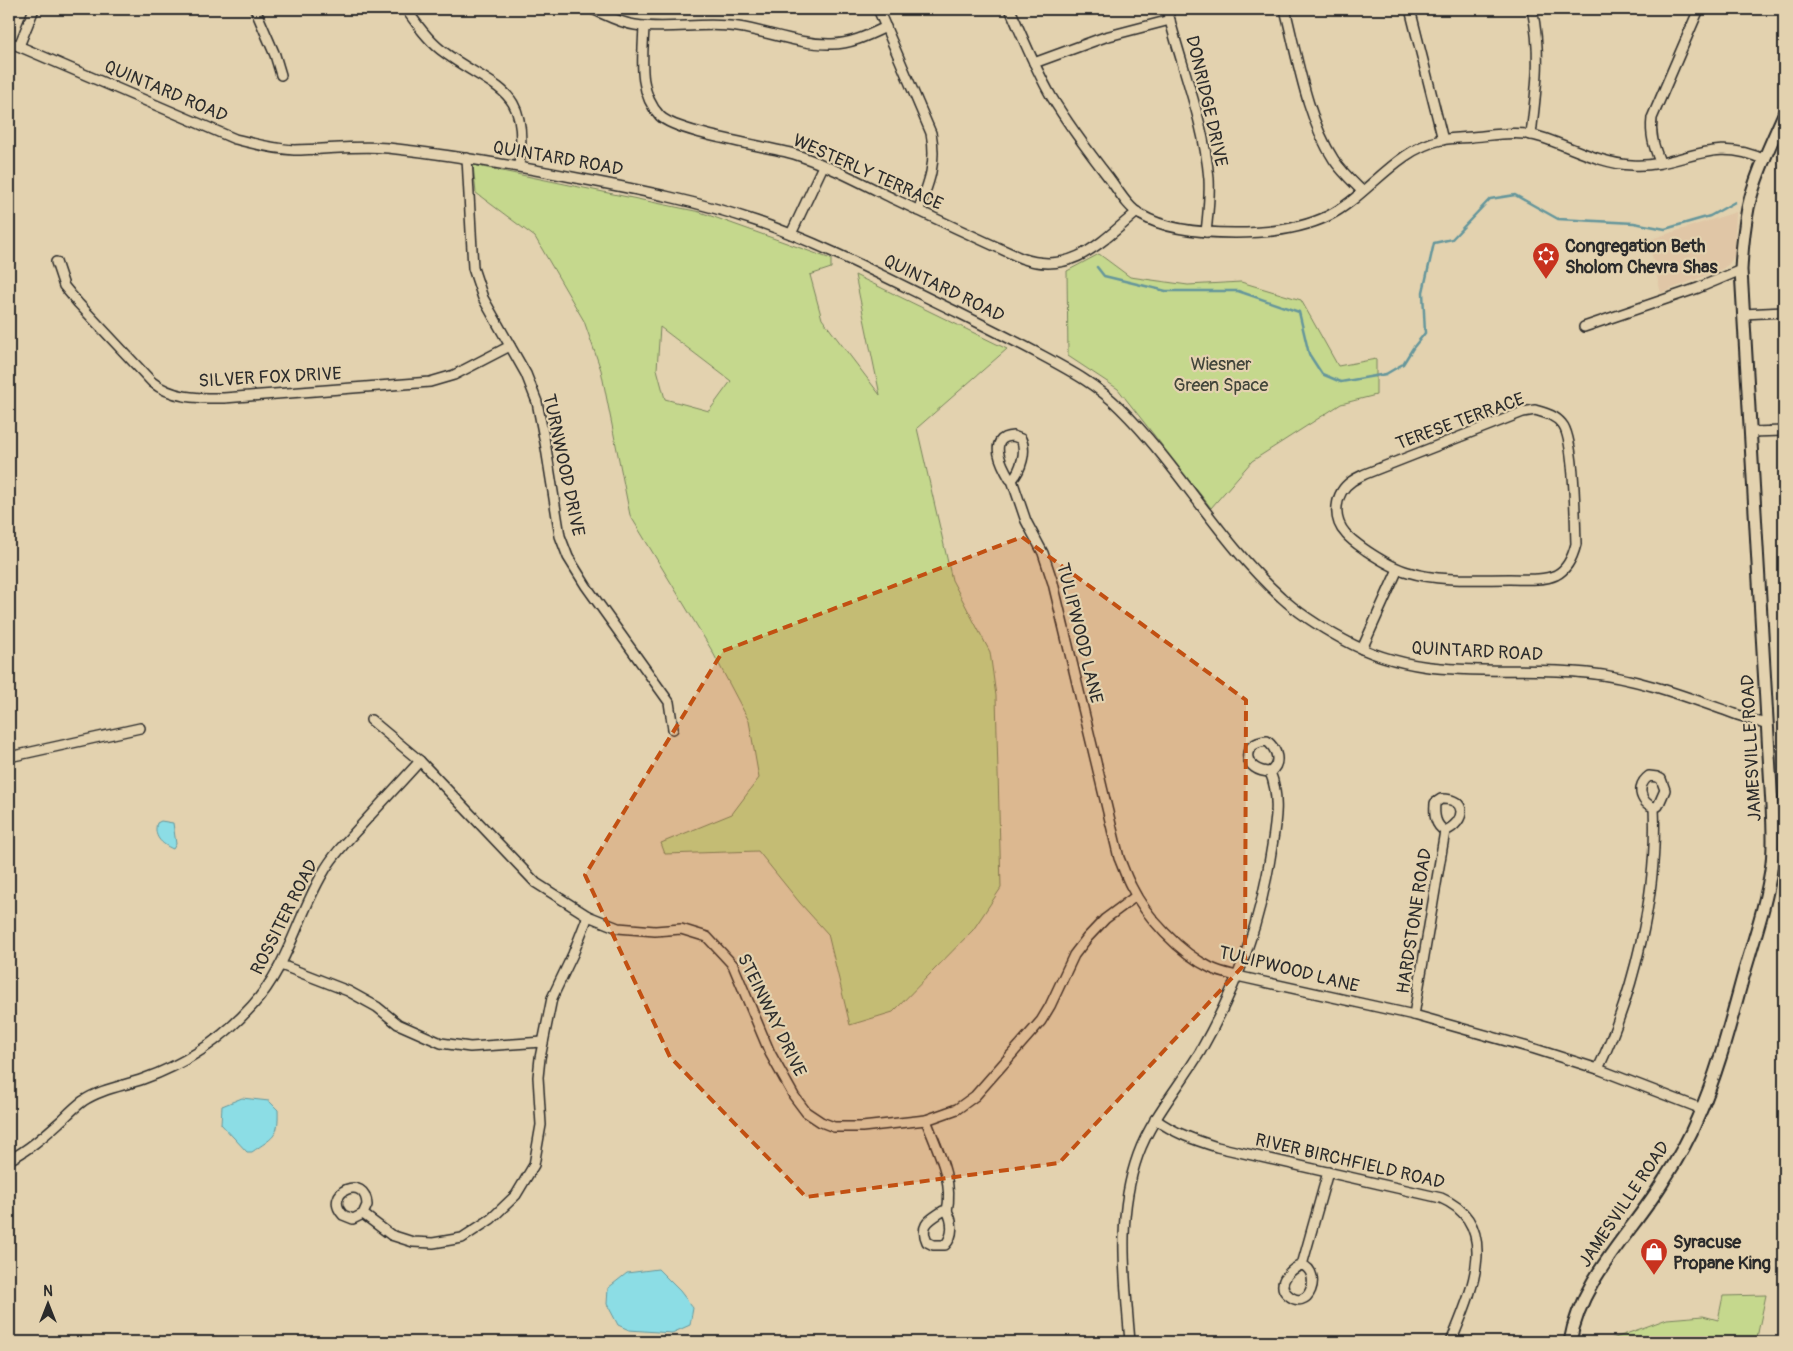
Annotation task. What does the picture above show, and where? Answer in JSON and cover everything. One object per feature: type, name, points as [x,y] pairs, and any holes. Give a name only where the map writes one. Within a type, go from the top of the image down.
[{"type":"street","points":[[19,46],[34,9]]},
{"type":"street","points":[[255,9],[281,75]]},
{"type":"street","points":[[406,9],[417,25],[439,49],[509,96],[517,109],[521,125],[522,144],[519,166]]},
{"type":"street","points":[[592,9],[619,21],[644,26],[731,26],[810,44],[833,44],[858,39],[886,27]]},
{"type":"street","points":[[878,9],[930,133],[932,142],[932,170],[918,211]]},
{"type":"street","points":[[1010,9],[1050,95],[1081,142],[1137,212],[1150,220],[1175,227],[1206,232],[1256,233],[1278,231],[1305,225],[1343,207],[1405,156],[1427,144],[1443,140],[1509,134],[1531,135],[1608,161],[1638,166],[1703,152],[1730,149],[1749,153],[1765,160]]},
{"type":"street","name":"DONRIDGE DRIVE","points":[[1167,9],[1196,108],[1205,149],[1209,180],[1206,232]]},
{"type":"street","points":[[1285,9],[1310,104],[1320,132],[1333,158],[1362,192]]},
{"type":"street","points":[[1410,9],[1443,140]]},
{"type":"street","points":[[1531,135],[1538,64],[1538,42],[1532,9]]},
{"type":"street","points":[[1660,162],[1653,144],[1652,118],[1699,9]]},
{"type":"street","points":[[1034,63],[1105,37],[1170,20]]},
{"type":"street","name":"WESTERLY TERRACE","points":[[644,26],[644,85],[646,93],[661,117],[668,122],[687,129],[795,155],[824,166],[1021,258],[1036,263],[1052,264],[1072,260],[1097,245],[1137,212]]},
{"type":"street","name":"QUINTARD ROAD","points":[[9,42],[235,139],[265,147],[295,150],[364,146],[519,166],[625,187],[719,210],[791,234],[866,268],[1012,340],[1080,376],[1102,390],[1123,410],[1150,441],[1253,570],[1297,610],[1318,625],[1362,649],[1385,659],[1434,669],[1540,670],[1616,677],[1664,689],[1767,725]]},
{"type":"street","name":"JAMESVILLE ROAD","points":[[1570,1342],[1578,1313],[1591,1285],[1604,1264],[1653,1198],[1679,1156],[1702,1109],[1738,997],[1765,900],[1772,862],[1773,828],[1741,270],[1743,239],[1749,207],[1765,160],[1784,114]]},
{"type":"street","name":"TURNWOOD DRIVE","points":[[467,158],[473,268],[483,298],[526,374],[537,402],[560,536],[568,557],[586,586],[669,702],[673,729]]},
{"type":"street","points":[[791,234],[824,166]]},
{"type":"street","name":"SILVER FOX DRIVE","points":[[56,262],[64,286],[152,382],[175,394],[193,398],[224,398],[430,382],[454,375],[510,346]]},
{"type":"street","points":[[1584,327],[1698,288],[1741,270]]},
{"type":"street","points":[[1743,314],[1784,312]]},
{"type":"street","name":"TERESE TERRACE","points":[[1535,410],[1547,413],[1562,422],[1569,440],[1576,544],[1566,567],[1556,575],[1534,579],[1427,577],[1398,569],[1376,557],[1347,536],[1340,527],[1336,517],[1338,500],[1351,481],[1523,412],[1535,410]]},
{"type":"street","points":[[1751,432],[1784,431]]},
{"type":"street","name":"TULIPWOOD LANE","points":[[1012,480],[1024,452],[1021,439],[1013,436],[1006,437],[1000,442],[998,455],[1010,480],[1012,480],[1026,521],[1043,552],[1053,583],[1119,858],[1136,896],[1164,932],[1186,951],[1214,969],[1237,976],[1414,1015],[1535,1049],[1598,1069],[1702,1109]]},
{"type":"street","points":[[1362,649],[1398,569]]},
{"type":"street","name":"STEINWAY DRIVE","points":[[371,720],[420,761],[536,883],[588,916],[618,928],[655,931],[681,929],[707,936],[733,965],[770,1052],[794,1096],[806,1112],[821,1122],[834,1127],[847,1128],[908,1123],[926,1120],[957,1109],[982,1089],[1041,1021],[1074,955],[1087,938],[1105,919],[1136,896]]},
{"type":"street","points":[[9,757],[140,728]]},
{"type":"street","name":"ROSSITER ROAD","points":[[9,1160],[38,1141],[82,1101],[102,1091],[143,1079],[175,1066],[231,1028],[253,1006],[281,965],[309,899],[324,870],[341,847],[420,761]]},
{"type":"street","points":[[1130,1342],[1123,1254],[1124,1219],[1129,1188],[1138,1156],[1155,1119],[1199,1053],[1222,1009],[1253,935],[1266,883],[1275,825],[1275,783],[1270,772]]},
{"type":"street","points":[[1598,1069],[1610,1044],[1624,1006],[1639,950],[1646,913],[1653,855],[1654,808]]},
{"type":"street","name":"HARDSTONE ROAD","points":[[1414,1015],[1445,831]]},
{"type":"street","points":[[363,1214],[391,1235],[413,1242],[433,1243],[462,1238],[491,1220],[516,1195],[534,1165],[541,1125],[538,1077],[552,998],[573,954],[588,916]]},
{"type":"street","points":[[281,965],[348,991],[377,1007],[398,1024],[421,1036],[441,1043],[470,1046],[543,1042]]},
{"type":"street","name":"RIVER BIRCHFIELD ROAD","points":[[1155,1119],[1192,1139],[1217,1147],[1441,1198],[1450,1202],[1464,1214],[1472,1225],[1478,1254],[1466,1303],[1451,1342]]},
{"type":"street","points":[[926,1120],[948,1178],[949,1200],[947,1211]]},
{"type":"street","points":[[1302,1265],[1328,1172]]},
{"type":"highlighted area","points":[[1022,537],[1246,700],[1245,964],[1059,1163],[806,1197],[670,1057],[585,875],[723,651]]},
{"type":"shaded area","points":[[1736,212],[1734,256],[1729,264],[1722,269],[1661,293],[1648,240]]},
{"type":"green space","points":[[473,165],[700,212],[831,259],[831,268],[810,275],[822,319],[880,395],[855,275],[1007,349],[917,428],[952,580],[990,652],[996,696],[1001,888],[973,930],[893,1012],[850,1025],[828,934],[758,851],[665,854],[661,843],[732,814],[759,778],[749,721],[711,649],[630,515],[601,370],[584,321],[535,237],[476,193]],"holes":[[[660,327],[731,381],[709,411],[665,399],[657,369]]]},
{"type":"green space","name":"Wiesner Green Space","points":[[1099,254],[1130,277],[1188,285],[1241,282],[1301,300],[1338,366],[1376,359],[1376,395],[1341,404],[1252,461],[1211,508],[1118,389],[1068,356],[1067,271]]},
{"type":"green space","points":[[1766,1295],[1756,1342],[1604,1342],[1667,1319],[1703,1316],[1718,1320],[1723,1296]]},
{"type":"water","points":[[161,821],[173,823],[176,844],[173,849],[165,845],[157,836],[157,823]]},
{"type":"water","points":[[242,1098],[269,1101],[278,1110],[276,1132],[270,1140],[252,1152],[247,1152],[221,1124],[222,1106]]},
{"type":"water","points":[[658,1269],[680,1291],[693,1308],[690,1325],[672,1333],[629,1330],[618,1325],[607,1304],[608,1288],[627,1273]]},
{"type":"waterway","points":[[1097,267],[1104,276],[1166,291],[1238,291],[1299,312],[1309,354],[1322,374],[1341,382],[1386,374],[1403,364],[1425,333],[1423,292],[1434,243],[1452,239],[1490,199],[1515,195],[1558,219],[1634,223],[1665,229],[1710,216],[1735,202]]},
{"type":"place","name":"Congregation Beth Sholom Chevra Shas","points":[[1546,280]]},
{"type":"place","name":"Syracuse Propane King","points":[[1654,1276]]}]
